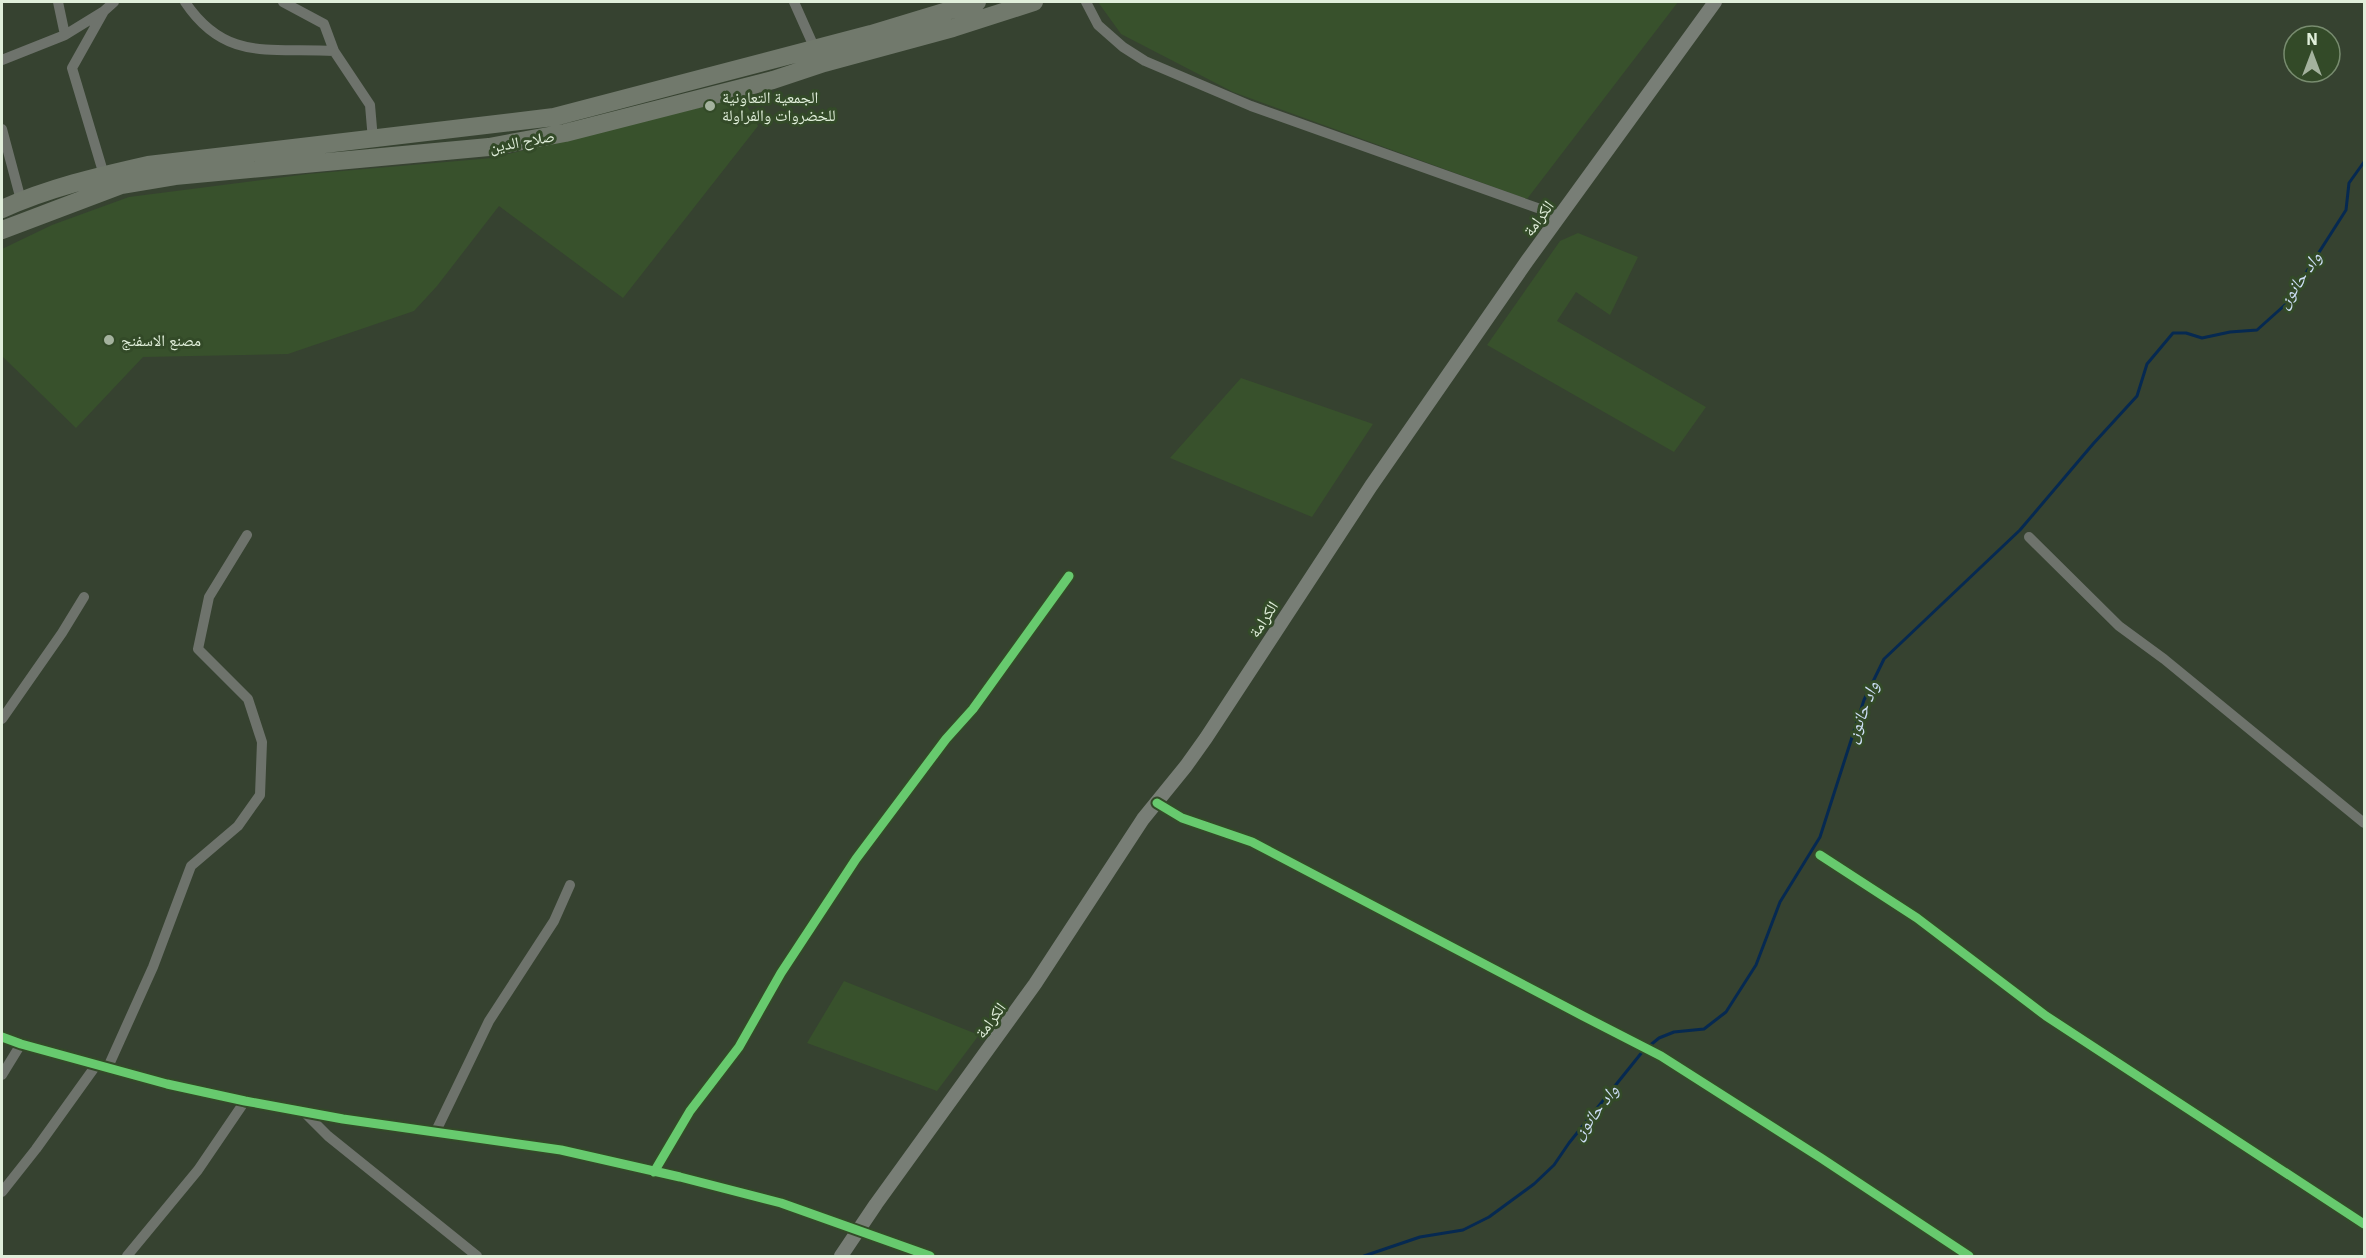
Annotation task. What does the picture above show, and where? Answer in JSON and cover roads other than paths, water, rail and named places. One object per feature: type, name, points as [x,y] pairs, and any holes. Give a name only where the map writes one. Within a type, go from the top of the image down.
[{"type":"highway","name":"صلاح الدين","points":[[2,209],[21,200],[104,175],[148,165],[554,117],[815,49],[977,2]]},
{"type":"highway","name":"صلاح الدين","points":[[2,230],[114,187],[174,176],[489,147],[564,133],[764,82],[953,28],[1034,2]]},
{"type":"main road","name":"الكرامة","points":[[841,1257],[876,1204],[1024,1001],[1143,819],[1193,756],[1371,486],[1560,216],[1715,2]]},
{"type":"street","points":[[58,2],[65,35]]},
{"type":"street","points":[[2,60],[65,35],[104,11],[114,2]]},
{"type":"street","points":[[185,2],[197,19],[220,38],[262,51],[334,51]]},
{"type":"street","points":[[283,2],[324,24],[334,51],[370,105],[373,140]]},
{"type":"street","points":[[794,2],[815,49]]},
{"type":"street","points":[[1086,2],[1098,25],[1123,47],[1145,61],[1251,106],[1560,216]]},
{"type":"street","points":[[104,11],[72,68],[104,175]]},
{"type":"street","points":[[2,129],[21,200]]},
{"type":"street","points":[[2,1192],[102,1066],[153,967],[191,866],[238,826],[260,795],[262,742],[248,699],[198,649],[209,597],[247,535]]},
{"type":"street","points":[[2029,537],[2119,626],[2164,659],[2364,823]]},
{"type":"street","points":[[654,1172],[690,1111],[739,1047],[781,973],[856,859],[946,739],[973,709],[1069,576]]},
{"type":"street","points":[[2,719],[62,633],[84,597]]},
{"type":"street","points":[[1156,802],[1182,818],[1252,842],[1652,1051],[1821,1158],[1969,1257]]},
{"type":"street","points":[[1820,855],[1917,918],[2046,1016],[2364,1224]]},
{"type":"street","points":[[435,1133],[489,1021],[554,921],[570,885]]},
{"type":"street","points":[[2,1037],[167,1084],[245,1101],[435,1133],[561,1150],[654,1172],[781,1203],[930,1257]]},
{"type":"street","points":[[2,1076],[21,1044]]},
{"type":"street","points":[[127,1257],[198,1170],[245,1101]]},
{"type":"street","points":[[304,1112],[328,1136],[477,1257]]},
{"type":"waterway","name":"واد حانون","points":[[1648,1047],[1659,1038],[1674,1032],[1704,1029],[1726,1012],[1756,965],[1780,902],[1820,837],[1864,700],[1884,659],[2020,530],[2137,396],[2147,364],[2173,333],[2186,333],[2202,338],[2230,332],[2257,330],[2286,304],[2346,210],[2349,183],[2364,162]]},
{"type":"waterway","name":"واد حانون","points":[[1364,1256],[1420,1237],[1463,1230],[1489,1217],[1534,1184],[1554,1165],[1643,1051]]},
{"type":"place","name":"الجمعية التعاونية للخضروات والفراولة","points":[[710,106]]},
{"type":"place","name":"مصنع الاسفنج","points":[[109,340]]}]
